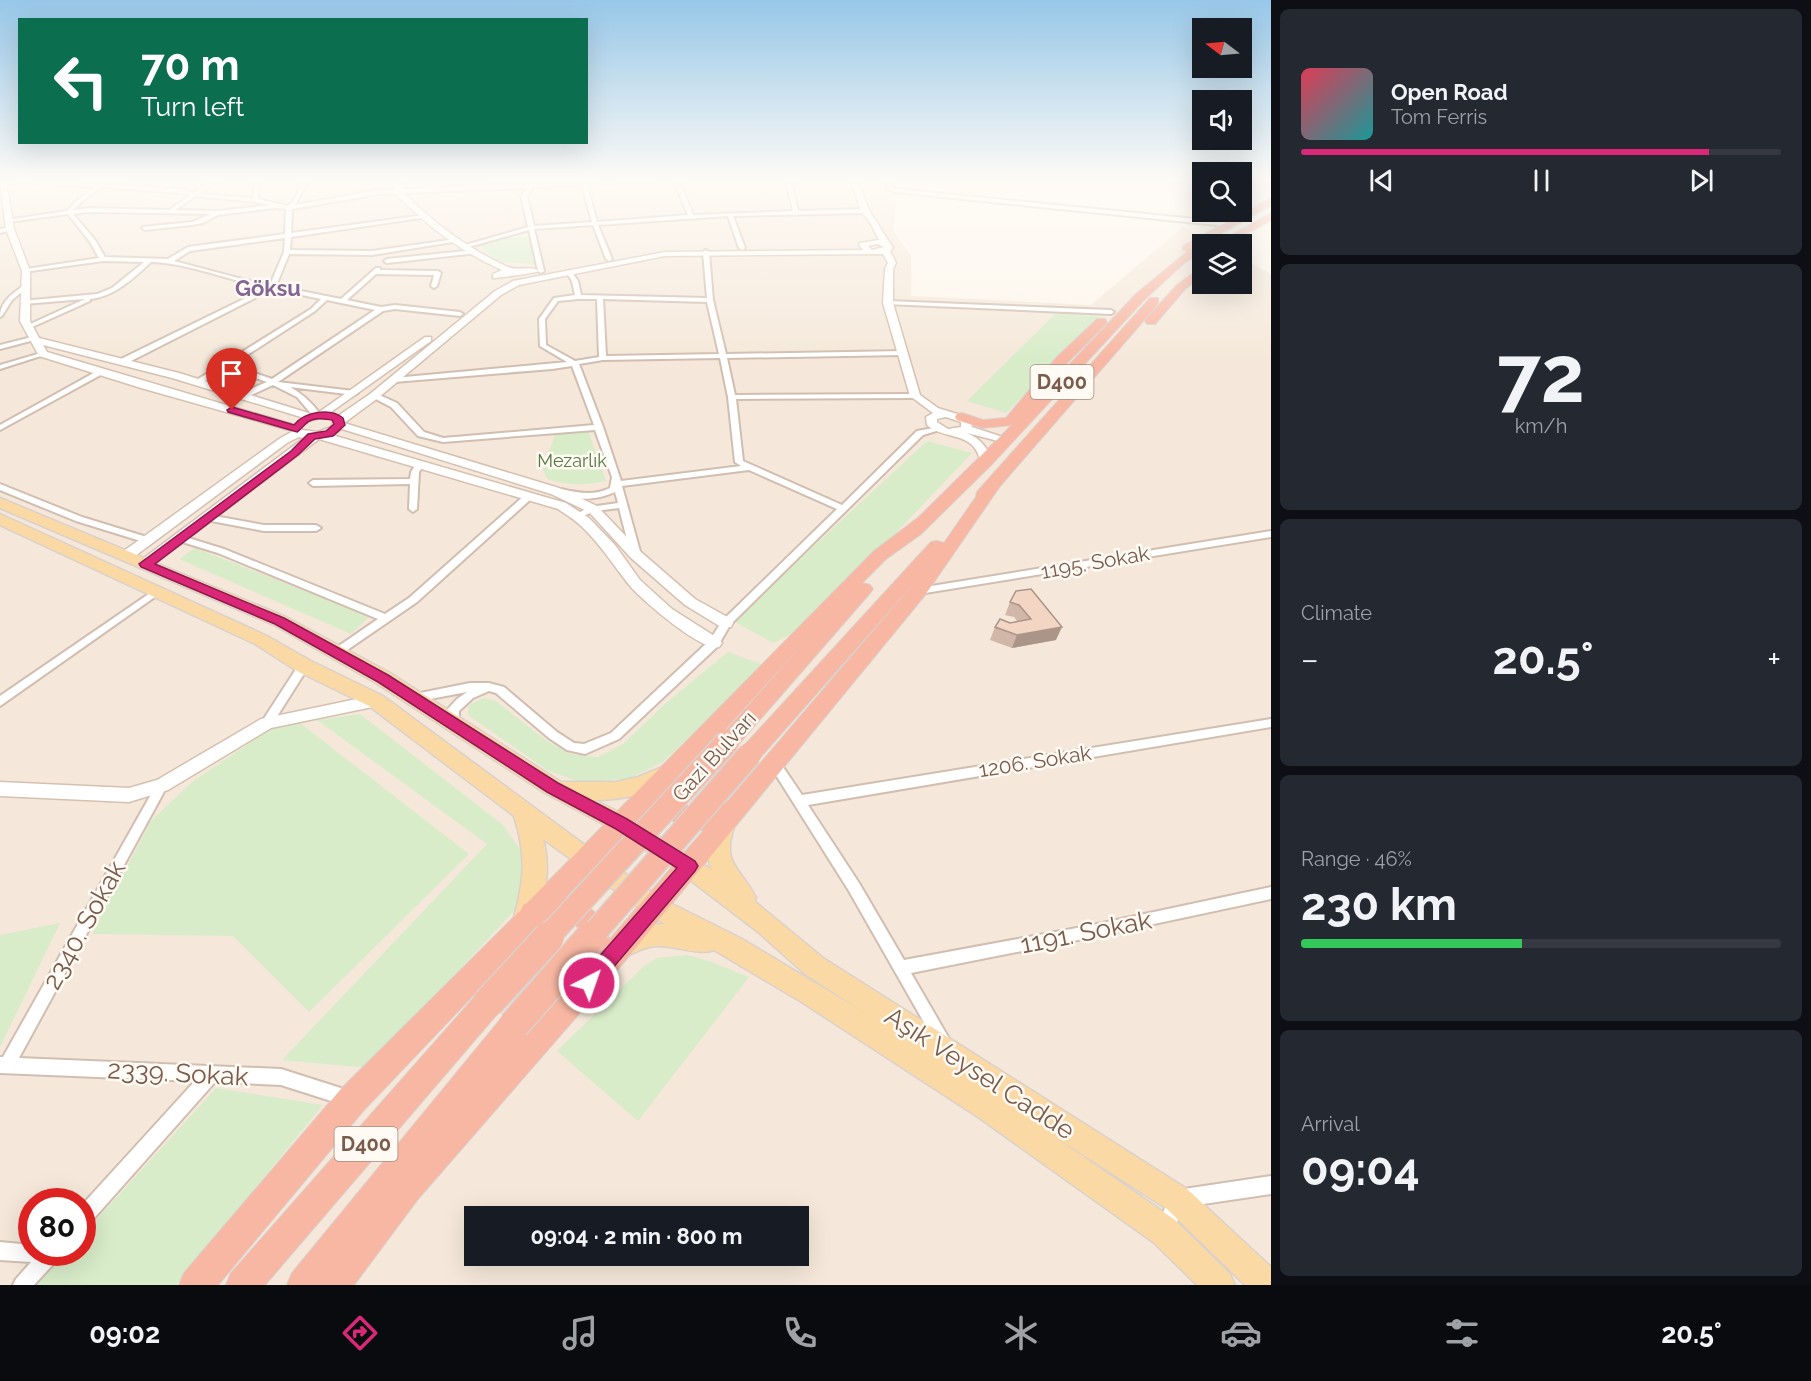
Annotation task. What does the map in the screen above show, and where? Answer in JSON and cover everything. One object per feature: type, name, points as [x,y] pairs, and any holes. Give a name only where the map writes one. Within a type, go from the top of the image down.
[{"type":"highway","points":[[959,425],[1011,421],[1062,360],[1111,312],[1160,266],[1199,241]]},
{"type":"highway","name":"Gazi Bulvarı","points":[[243,1285],[488,1003],[728,741],[924,521],[986,462],[1140,297],[1192,253]]},
{"type":"highway","name":"Gazi Bulvarı","points":[[304,1285],[514,1025],[750,754],[992,486],[1155,300],[1192,268]]},
{"type":"highway","points":[[1089,375],[1125,353],[1181,287],[1192,278]]},
{"type":"highway","points":[[333,1285],[407,1188],[615,953],[919,591],[992,486]]},
{"type":"highway","points":[[196,1285],[352,1100],[585,858],[622,824],[680,764],[780,656],[880,555],[924,521]]},
{"type":"highway","points":[[680,764],[671,784],[668,801],[674,811],[684,817],[699,820],[717,819],[741,804]]},
{"type":"highway","points":[[528,917],[562,908],[580,914],[591,924],[596,939],[594,960],[575,998]]},
{"type":"main road","name":"Aşık Veysel Cadde","points":[[0,503],[280,621],[414,698],[552,787],[622,824],[689,866],[766,924],[814,966],[1177,1199],[1255,1280]]},
{"type":"main road","name":"Aşık Veysel Cadde","points":[[0,519],[261,640],[304,666],[376,701],[585,858],[654,906],[733,947],[809,992],[988,1107],[1164,1231],[1219,1285]]},
{"type":"main road","points":[[552,787],[599,793],[647,785],[680,764]]},
{"type":"main road","points":[[523,812],[535,844],[537,869],[528,917]]},
{"type":"main road","points":[[724,825],[717,842],[718,858],[725,876],[766,924]]},
{"type":"main road","points":[[615,953],[632,939],[653,935],[678,936],[733,947]]},
{"type":"street","points":[[15,241],[26,271],[25,321],[43,354]]},
{"type":"street","points":[[93,241],[103,259]]},
{"type":"street","points":[[168,261],[188,249],[246,241]]},
{"type":"street","points":[[124,362],[272,287],[287,252],[288,241]]},
{"type":"street","points":[[287,252],[372,253],[456,241],[517,277]]},
{"type":"street","points":[[465,246],[483,241]]},
{"type":"street","points":[[534,241],[541,271]]},
{"type":"street","points":[[602,241],[609,259]]},
{"type":"street","points":[[740,241],[742,248]]},
{"type":"street","points":[[867,241],[868,248],[890,266]]},
{"type":"street","points":[[882,241],[892,263],[888,303],[915,396],[926,406],[959,425],[1006,440]]},
{"type":"street","points":[[298,431],[298,424],[354,393],[460,314],[497,279],[568,272],[653,255],[706,252],[851,253],[868,248]]},
{"type":"street","points":[[146,564],[316,436],[336,429],[339,423],[517,277],[674,249],[885,248]]},
{"type":"street","points":[[342,301],[387,261],[394,250]]},
{"type":"street","points":[[706,252],[710,300],[732,398],[738,462],[746,468],[842,508]]},
{"type":"street","points":[[387,261],[477,254]]},
{"type":"street","points":[[477,254],[497,279]]},
{"type":"street","points":[[26,271],[103,259],[168,261],[272,287],[381,309],[395,307],[460,314]]},
{"type":"street","points":[[28,327],[114,289],[148,262]]},
{"type":"street","points":[[374,272],[438,273],[434,286]]},
{"type":"street","points":[[568,272],[575,281],[578,297]]},
{"type":"street","points":[[0,315],[10,299],[25,287]]},
{"type":"street","points":[[24,302],[98,296]]},
{"type":"street","points":[[636,555],[616,480],[575,364],[543,346],[542,319],[556,300],[578,297],[710,300]]},
{"type":"street","points":[[199,381],[313,310],[325,298]]},
{"type":"street","points":[[600,298],[603,358]]},
{"type":"street","points":[[888,303],[1111,312]]},
{"type":"street","points":[[244,395],[275,382],[381,309]]},
{"type":"street","points":[[0,347],[37,340],[199,381],[316,416],[335,417],[339,423],[574,495],[601,496],[614,489],[616,480]]},
{"type":"street","points":[[394,380],[575,364],[603,358],[903,353]]},
{"type":"street","points":[[0,367],[43,354],[298,431],[562,506],[610,548],[635,583],[667,612],[714,643]]},
{"type":"street","points":[[230,363],[236,369],[275,382],[308,400],[316,416]]},
{"type":"street","points":[[0,428],[102,372]]},
{"type":"street","points":[[275,382],[354,393]]},
{"type":"street","points":[[374,396],[394,405],[421,434],[443,440],[599,427]]},
{"type":"street","points":[[732,398],[915,396]]},
{"type":"street","points":[[926,406],[932,417],[931,423],[939,429]]},
{"type":"street","points":[[932,417],[940,414],[959,425],[978,443],[983,450],[986,462]]},
{"type":"street","points":[[414,698],[435,696],[476,685],[489,687],[500,690],[553,735],[571,747],[585,749],[615,736],[714,643],[726,623],[920,433],[959,425]]},
{"type":"street","points":[[126,556],[298,431]]},
{"type":"street","points":[[413,509],[415,472],[420,465]]},
{"type":"street","points":[[616,480],[746,468]]},
{"type":"street","points":[[313,483],[415,481]]},
{"type":"street","points":[[0,487],[80,519],[147,540]]},
{"type":"street","points":[[555,490],[593,509],[636,555],[690,602],[726,623]]},
{"type":"street","points":[[337,653],[413,600],[528,497]]},
{"type":"street","points":[[576,516],[593,509],[622,505]]},
{"type":"street","points":[[209,518],[264,528],[316,528]]},
{"type":"street","name":"1195. Sokak","points":[[919,591],[1271,534]]},
{"type":"street","points":[[182,539],[221,552],[385,618]]},
{"type":"street","points":[[0,702],[156,592]]},
{"type":"street","points":[[267,723],[304,666]]},
{"type":"street","points":[[453,723],[453,710],[460,703],[476,691],[489,687]]},
{"type":"street","points":[[0,789],[129,795],[162,785],[267,723],[376,701]]},
{"type":"street","name":"1206. Sokak","points":[[799,801],[1271,723]]},
{"type":"street","points":[[775,764],[854,887],[950,1055]]},
{"type":"street","name":"2340. Sokak","points":[[3,1065],[162,785]]},
{"type":"street","name":"1191. Sokak","points":[[900,968],[1093,932],[1271,893]]},
{"type":"street","name":"2339. Sokak","points":[[3,1065],[281,1077],[352,1100]]},
{"type":"street","points":[[96,1203],[212,1074]]},
{"type":"street","points":[[1164,1231],[1177,1199],[1271,1185]]},
{"type":"street","points":[[0,1251],[18,1252]]},
{"type":"street","points":[[22,1285],[40,1266]]},
{"type":"shaded area","points":[[0,241],[900,241],[911,255],[911,296],[1091,305],[1167,241],[1192,241],[1192,294],[1252,294],[1252,264],[1271,274],[1271,1285],[0,1285]]},
{"type":"green space","points":[[494,241],[532,241],[540,265],[498,261],[478,245]]},
{"type":"green space","points":[[1056,313],[1105,317],[1006,413],[967,401]]},
{"type":"green space","name":"Mezarlık","points":[[588,430],[606,481],[576,484],[547,479],[543,469],[555,434]]},
{"type":"green space","points":[[927,441],[972,453],[848,583],[798,631],[773,643],[733,621]]},
{"type":"green space","points":[[195,548],[370,616],[351,634],[179,559]]},
{"type":"green space","points":[[728,652],[764,665],[663,762],[630,778],[582,783],[547,770],[468,715],[469,705],[484,698],[496,701],[547,741],[571,754],[598,757],[623,744],[666,703]]},
{"type":"green space","points":[[360,714],[503,825],[522,852],[525,878],[515,910],[368,1068],[282,1060],[487,844],[317,720]]},
{"type":"green space","points":[[296,720],[469,854],[309,1012],[233,936],[92,934],[151,821],[192,782],[270,729]]},
{"type":"green space","points":[[60,923],[0,1047],[0,935]]},
{"type":"green space","points":[[687,955],[749,977],[638,1121],[557,1051],[644,966],[657,958]]},
{"type":"green space","points":[[216,1088],[323,1105],[176,1285],[36,1285],[54,1266],[96,1266],[96,1220]]},
{"type":"building","points":[[1031,589],[1062,627],[1017,635],[995,627],[1000,619],[1010,623],[1031,619],[1019,605],[1010,602],[1016,591]]},
{"type":"district","name":"Göksu","points":[[268,288]]},
{"type":"route","points":[[232,410],[297,429],[298,424],[303,420],[320,415],[335,417],[339,420],[340,425],[330,433],[312,437],[306,444],[225,503],[182,539],[146,564],[280,621],[383,678],[552,787],[622,824],[689,866],[589,983]]}]
